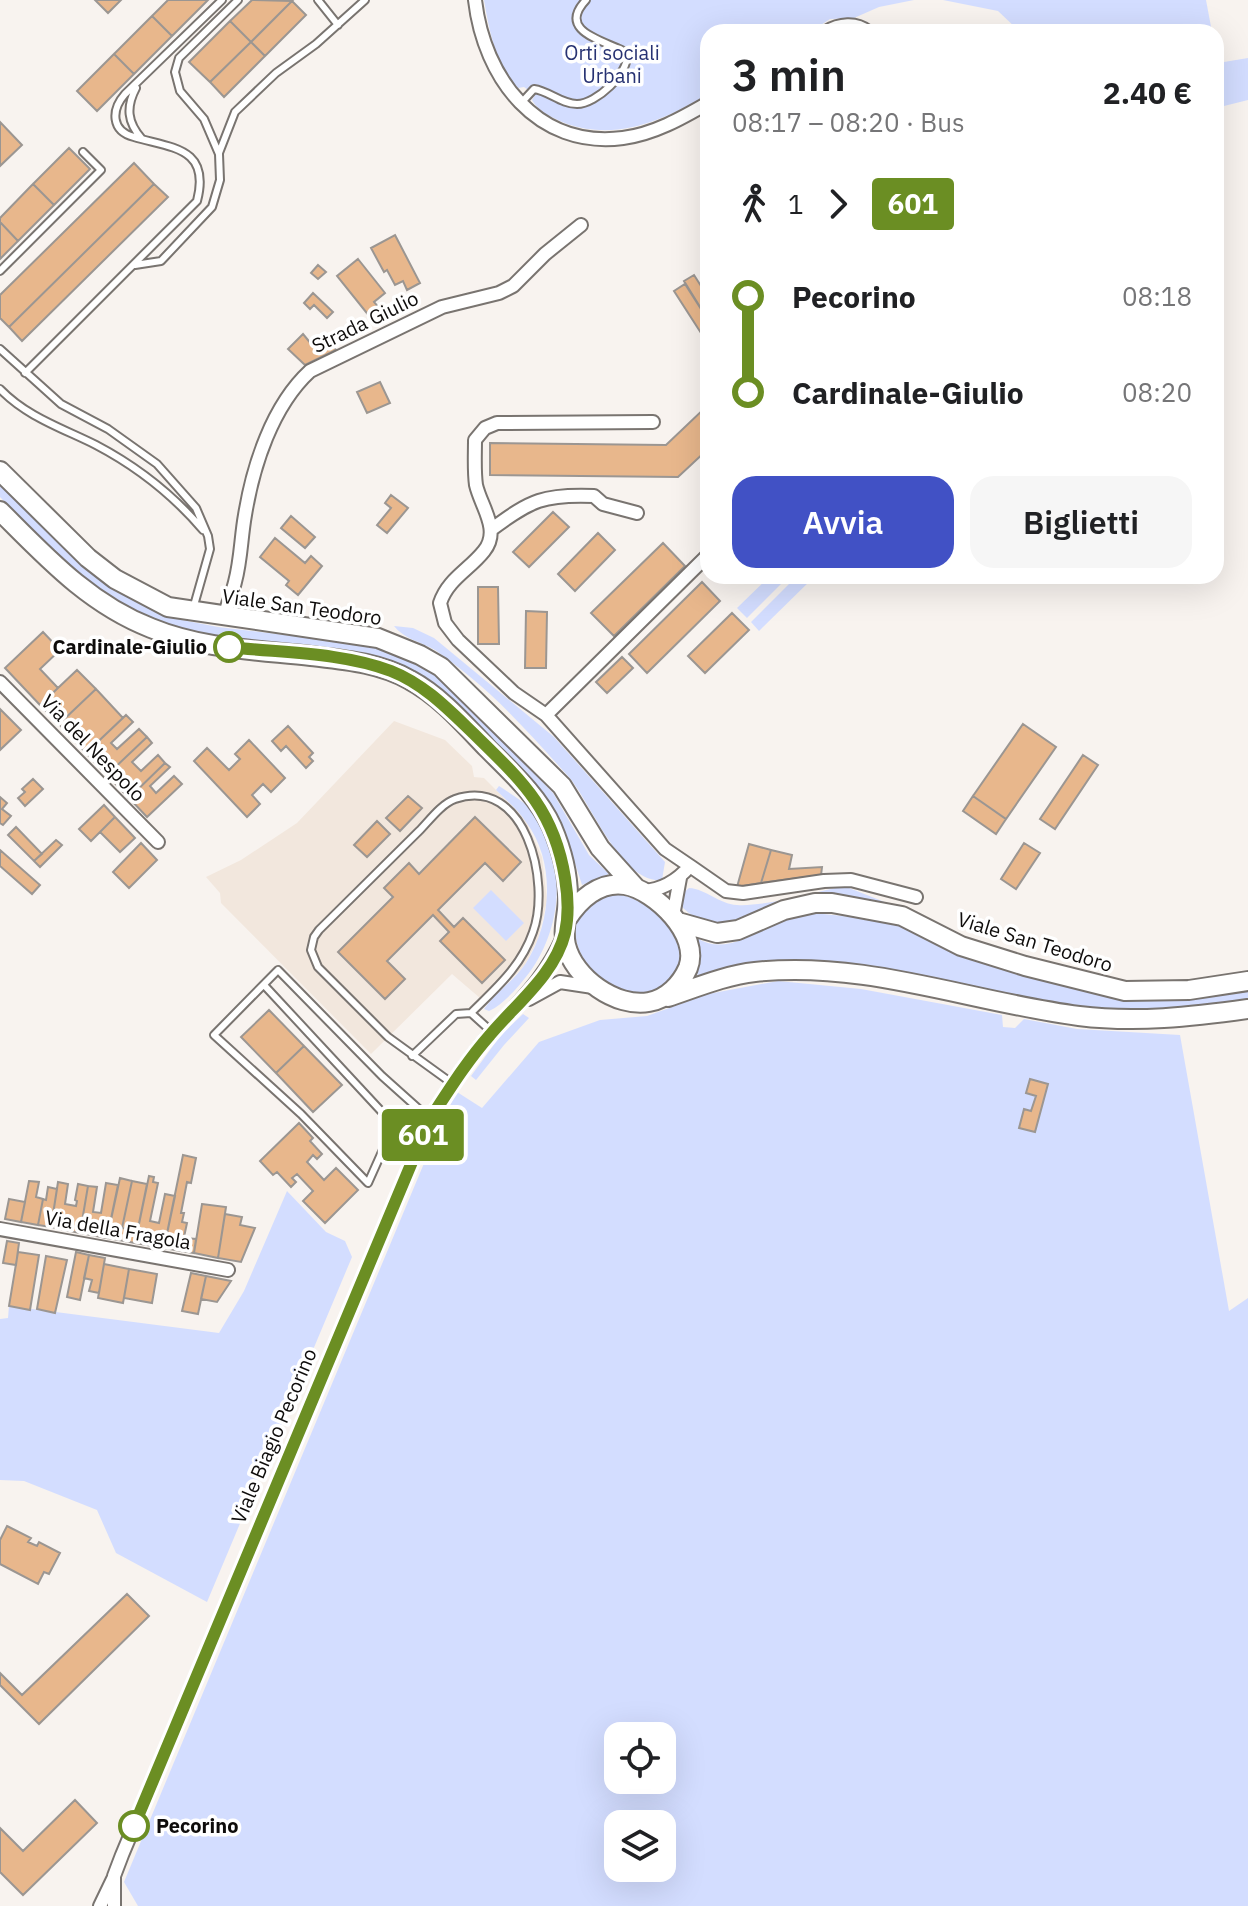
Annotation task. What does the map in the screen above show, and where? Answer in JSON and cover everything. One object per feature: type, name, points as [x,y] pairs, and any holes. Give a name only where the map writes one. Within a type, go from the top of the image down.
[{"type":"main road","name":"Viale San Teodoro","points":[[0,471],[88,558],[115,579],[168,607],[225,618],[378,638],[441,667],[562,786],[600,848],[639,890]]},
{"type":"main road","points":[[0,511],[83,590],[133,621],[203,644],[341,659],[377,666],[411,681],[430,694],[486,747],[539,804],[558,844],[568,894],[566,927],[572,961],[598,988],[631,1003],[665,998],[750,972],[798,970],[847,972],[1081,1016],[1159,1019],[1248,1009]]},
{"type":"main road","points":[[566,927],[575,906],[590,892],[623,884],[639,890],[675,919],[690,944],[689,966],[665,998]]},
{"type":"main road","name":"Viale San Teodoro","points":[[675,919],[717,933],[738,930],[784,910],[815,903],[832,903],[902,916],[961,946],[1125,991],[1189,990],[1248,981]]},
{"type":"street","points":[[475,0],[486,47],[503,84],[521,104],[551,126],[580,137],[624,138],[648,132],[700,107]]},
{"type":"street","name":"Strada Giulio","points":[[225,618],[235,584],[247,501],[257,465],[266,437],[299,381],[310,371],[430,312],[499,293],[513,286],[581,225]]},
{"type":"street","points":[[492,529],[476,484],[475,440],[485,428],[497,423],[653,422]]},
{"type":"street","points":[[637,513],[603,504],[594,496],[544,498],[524,506],[492,529],[485,550],[444,591],[440,613],[458,640],[502,683],[546,715],[665,849],[726,891],[743,893],[851,880],[916,897]]},
{"type":"street","points":[[546,715],[700,563]]},
{"type":"street","name":"Via del Nespolo","points":[[0,682],[158,842]]},
{"type":"street","points":[[639,890],[655,890],[680,878],[690,866]]},
{"type":"street","points":[[675,919],[680,878]]},
{"type":"street","points":[[519,1005],[546,970],[566,927]]},
{"type":"street","points":[[519,1005],[546,987],[560,982],[598,988]]},
{"type":"street","name":"Viale Biagio Pecorino","points":[[114,1906],[114,1876],[430,1119],[492,1032],[519,1005]]},
{"type":"street","name":"Via della Fragola","points":[[0,1229],[228,1270]]},
{"type":"street","points":[[100,1906],[114,1876]]},
{"type":"lane","points":[[25,373],[192,208],[199,191],[197,170],[192,158],[166,143],[124,132],[114,118],[118,102],[222,0]]},
{"type":"lane","points":[[135,265],[161,261],[212,207],[220,180],[219,154],[204,119],[180,91],[175,72],[179,58],[238,0]]},
{"type":"lane","points":[[318,0],[338,25]]},
{"type":"lane","points":[[219,154],[235,112],[276,73],[365,0]]},
{"type":"lane","points":[[521,104],[526,94],[534,89],[565,102],[585,103],[619,78],[626,68],[628,60],[624,50],[590,38],[583,31],[577,20],[577,12],[586,0]]},
{"type":"lane","points":[[140,80],[129,102],[128,117],[142,139]]},
{"type":"lane","points":[[0,271],[101,170],[83,152]]},
{"type":"lane","points":[[0,349],[61,404],[108,429],[157,464],[196,508],[208,536],[208,561],[192,612]]},
{"type":"lane","points":[[0,389],[25,411],[122,459],[184,508],[208,536]]},
{"type":"lane","points":[[412,1056],[456,1014],[471,1013],[504,982],[519,963],[533,932],[540,905],[538,869],[524,830],[497,802],[479,795],[449,802],[319,930],[312,943],[318,967],[388,1037],[412,1056],[453,1084]]},
{"type":"lane","points":[[264,985],[394,1125],[368,1183],[301,1114],[214,1035],[278,970],[382,1076],[430,1119]]},
{"type":"lane","points":[[471,1013],[492,1032]]},
{"type":"shaded area","points":[[394,721],[445,740],[472,766],[474,777],[484,778],[525,819],[542,857],[547,901],[538,939],[525,965],[487,1004],[452,974],[371,1054],[221,903],[220,893],[206,877],[241,860],[297,823]]},
{"type":"green space","name":"Orti sociali Urbani","points":[[484,0],[914,0],[879,7],[854,18],[830,19],[822,24],[700,24],[700,98],[658,119],[623,129],[586,129],[543,112],[532,100],[535,95],[524,87],[518,88],[510,80],[491,35]]},
{"type":"green space","points":[[943,0],[1206,0],[1210,24],[1012,24],[998,11]]},
{"type":"green space","points":[[1248,58],[1248,100],[1224,106],[1224,62]]},
{"type":"green space","points":[[0,485],[90,573],[143,606],[182,620],[218,627],[370,645],[414,660],[453,688],[553,793],[589,855],[609,874],[582,885],[568,841],[548,801],[474,721],[423,676],[391,660],[357,651],[213,636],[152,620],[103,592],[60,557],[0,497]]},
{"type":"green space","points":[[762,584],[781,584],[747,618],[737,608]]},
{"type":"green space","points":[[789,584],[807,584],[759,631],[751,622]]},
{"type":"green space","points":[[394,626],[413,628],[434,638],[554,737],[665,862],[662,880],[647,878],[620,856],[568,776],[495,699],[444,656]]},
{"type":"green space","points":[[499,786],[526,805],[542,827],[550,847],[557,891],[555,913],[541,954],[516,989],[489,1011],[484,1009],[526,963],[535,947],[547,892],[546,873],[536,838],[519,813],[496,790]]},
{"type":"green space","points":[[844,886],[905,910],[882,902],[841,897],[725,925],[690,914],[681,902],[689,888],[730,904],[748,905]]},
{"type":"green space","points":[[491,890],[524,923],[506,941],[473,908]]},
{"type":"green space","points":[[615,894],[646,905],[671,928],[679,943],[681,957],[676,972],[663,986],[643,994],[622,991],[602,979],[586,962],[577,943],[577,923],[589,906]]},
{"type":"green space","points":[[813,913],[891,921],[964,955],[1110,997],[1162,1001],[1248,989],[1248,1000],[1192,1008],[1089,1008],[741,966],[699,975],[693,973],[697,938],[708,943],[729,943],[786,920]]},
{"type":"green space","points":[[778,981],[861,989],[1002,1015],[1003,1027],[1015,1028],[1024,1019],[1077,1029],[1180,1035],[1229,1311],[1248,1298],[1248,1906],[138,1906],[124,1882],[440,1125],[457,1092],[482,1108],[539,1042],[600,1020],[647,1016],[708,994]]},
{"type":"green space","points":[[523,1014],[529,1018],[476,1080],[471,1076],[501,1035]]},
{"type":"green space","points":[[287,1191],[326,1232],[345,1241],[352,1257],[207,1602],[116,1553],[97,1510],[24,1481],[0,1480],[0,1319],[8,1318],[9,1306],[219,1333],[244,1291]]},
{"type":"building","points":[[95,0],[121,0],[108,13]]},
{"type":"building","points":[[168,0],[208,0],[172,36],[152,16]]},
{"type":"building","points":[[252,0],[292,1],[251,42],[230,21]]},
{"type":"building","points":[[292,1],[306,15],[265,56],[251,42]]},
{"type":"building","points":[[152,16],[172,36],[134,74],[114,54]]},
{"type":"building","points":[[230,21],[251,42],[210,82],[189,62]]},
{"type":"building","points":[[251,42],[265,56],[224,97],[210,82]]},
{"type":"building","points":[[114,54],[134,74],[97,111],[77,91]]},
{"type":"building","points":[[0,122],[22,145],[0,166]]},
{"type":"building","points":[[69,148],[90,169],[54,205],[33,184]]},
{"type":"building","points":[[134,163],[154,184],[9,327],[0,318],[0,295]]},
{"type":"building","points":[[33,184],[54,205],[18,241],[0,222],[0,218]]},
{"type":"building","points":[[154,184],[168,197],[22,341],[9,327]]},
{"type":"building","points":[[0,222],[18,241],[0,259]]},
{"type":"building","points":[[395,235],[420,283],[407,290],[403,281],[395,285],[371,248]]},
{"type":"building","points":[[358,259],[385,293],[374,302],[380,309],[370,317],[337,276]]},
{"type":"building","points":[[318,265],[326,272],[318,279],[311,273]]},
{"type":"building","points":[[694,275],[700,284],[700,307],[684,281]]},
{"type":"building","points":[[685,284],[700,307],[700,331],[674,291]]},
{"type":"building","points":[[313,293],[333,312],[327,318],[314,305],[310,309],[304,303]]},
{"type":"building","points":[[303,334],[312,345],[330,334],[336,350],[305,365],[288,349]]},
{"type":"building","points":[[380,382],[390,403],[367,413],[357,392]]},
{"type":"building","points":[[700,413],[700,456],[678,477],[490,475],[490,443],[666,445]]},
{"type":"building","points":[[391,495],[408,508],[387,533],[377,525],[391,508],[385,503]]},
{"type":"building","points":[[553,512],[569,527],[529,567],[513,552]]},
{"type":"building","points":[[291,516],[315,537],[305,548],[281,528]]},
{"type":"building","points":[[598,533],[615,550],[575,591],[558,574]]},
{"type":"building","points":[[275,538],[305,563],[311,556],[322,566],[298,595],[286,585],[289,581],[260,557]]},
{"type":"building","points":[[663,543],[685,566],[614,636],[591,613]]},
{"type":"building","points":[[700,584],[704,584],[720,601],[647,673],[629,654]]},
{"type":"building","points":[[478,587],[498,587],[499,644],[478,644]]},
{"type":"building","points":[[526,611],[547,612],[546,668],[525,668]]},
{"type":"building","points":[[732,613],[749,630],[705,673],[688,656]]},
{"type":"building","points":[[43,632],[60,650],[40,669],[58,688],[40,705],[5,668]]},
{"type":"building","points":[[622,657],[633,668],[607,693],[596,682]]},
{"type":"building","points":[[77,670],[96,689],[59,724],[40,705]]},
{"type":"building","points":[[96,689],[123,718],[86,753],[59,724]]},
{"type":"building","points":[[0,709],[21,730],[0,750]]},
{"type":"building","points":[[126,715],[133,722],[111,743],[117,749],[139,729],[147,737],[107,775],[86,753]]},
{"type":"building","points":[[1023,724],[1056,747],[1006,819],[973,796]]},
{"type":"building","points":[[288,726],[313,753],[309,757],[313,761],[306,768],[286,746],[281,751],[272,741]]},
{"type":"building","points":[[147,737],[152,743],[132,762],[141,771],[158,755],[165,763],[129,798],[107,775]]},
{"type":"building","points":[[249,740],[285,778],[271,792],[263,784],[252,795],[260,804],[247,817],[194,761],[207,748],[229,770],[240,759],[235,754]]},
{"type":"building","points":[[1083,755],[1098,765],[1055,829],[1040,819]]},
{"type":"building","points":[[165,763],[170,767],[150,786],[156,793],[174,776],[182,784],[147,817],[129,798]]},
{"type":"building","points":[[33,779],[43,789],[25,806],[18,798],[25,792],[22,789]]},
{"type":"building","points":[[408,796],[422,808],[400,831],[386,818]]},
{"type":"building","points":[[973,796],[1006,819],[996,834],[963,811]]},
{"type":"building","points":[[0,797],[7,803],[2,809],[11,816],[3,825],[0,823]]},
{"type":"building","points":[[104,805],[115,817],[91,841],[79,829]]},
{"type":"building","points":[[115,817],[135,838],[120,852],[100,832]]},
{"type":"building","points":[[475,817],[521,862],[503,881],[485,863],[438,910],[454,927],[463,918],[505,960],[482,983],[440,941],[449,932],[433,915],[387,961],[405,979],[385,999],[338,952],[393,897],[384,888],[409,863],[419,874]]},
{"type":"building","points":[[377,821],[390,834],[367,857],[354,845]]},
{"type":"building","points":[[16,827],[42,854],[34,861],[8,835]]},
{"type":"building","points":[[56,840],[62,845],[40,867],[34,861]]},
{"type":"building","points":[[141,843],[157,860],[129,888],[113,872]]},
{"type":"building","points":[[1024,843],[1040,853],[1016,889],[1001,879]]},
{"type":"building","points":[[749,844],[771,850],[761,883],[737,887]]},
{"type":"building","points":[[0,850],[40,885],[32,894],[0,866]]},
{"type":"building","points":[[771,850],[792,855],[789,869],[822,867],[821,875],[761,883]]},
{"type":"building","points":[[269,1010],[304,1046],[276,1073],[241,1037]]},
{"type":"building","points":[[304,1046],[342,1085],[313,1112],[276,1073]]},
{"type":"building","points":[[1030,1079],[1048,1084],[1035,1132],[1019,1128],[1024,1109],[1031,1111],[1036,1096],[1026,1093]]},
{"type":"building","points":[[299,1123],[322,1154],[317,1159],[313,1155],[307,1162],[324,1180],[336,1168],[358,1190],[325,1223],[303,1201],[313,1191],[297,1174],[292,1178],[296,1182],[291,1187],[277,1172],[273,1175],[260,1161]]},
{"type":"building","points":[[183,1155],[196,1158],[181,1213],[184,1213],[182,1222],[187,1223],[181,1251],[164,1248]]},
{"type":"building","points":[[149,1176],[158,1183],[150,1221],[159,1223],[165,1194],[175,1196],[164,1248],[135,1243]]},
{"type":"building","points":[[120,1178],[132,1181],[122,1228],[127,1229],[125,1241],[107,1238]]},
{"type":"building","points":[[29,1181],[39,1182],[36,1197],[43,1199],[38,1225],[21,1222]]},
{"type":"building","points":[[132,1181],[147,1184],[135,1243],[125,1241],[127,1229],[122,1228]]},
{"type":"building","points":[[58,1182],[68,1184],[65,1204],[76,1206],[78,1184],[88,1186],[80,1233],[51,1227]]},
{"type":"building","points":[[106,1183],[118,1185],[107,1238],[80,1233],[88,1186],[97,1187],[93,1212],[101,1213]]},
{"type":"building","points":[[48,1187],[57,1189],[51,1227],[38,1225]]},
{"type":"building","points":[[9,1199],[25,1202],[21,1222],[5,1219]]},
{"type":"building","points":[[202,1204],[226,1207],[218,1258],[194,1253]]},
{"type":"building","points":[[225,1214],[242,1217],[240,1225],[255,1228],[241,1262],[218,1258]]},
{"type":"building","points":[[184,1238],[196,1239],[194,1253],[181,1251]]},
{"type":"building","points":[[7,1241],[19,1243],[16,1265],[3,1263]]},
{"type":"building","points":[[18,1252],[39,1255],[30,1310],[9,1306]]},
{"type":"building","points":[[76,1252],[89,1255],[80,1300],[67,1297]]},
{"type":"building","points":[[89,1255],[105,1258],[99,1293],[89,1291],[92,1280],[84,1278]]},
{"type":"building","points":[[46,1256],[67,1260],[55,1313],[37,1309]]},
{"type":"building","points":[[104,1264],[129,1269],[123,1303],[98,1298]]},
{"type":"building","points":[[129,1269],[157,1274],[152,1303],[124,1298]]},
{"type":"building","points":[[191,1273],[206,1276],[198,1314],[182,1311]]},
{"type":"building","points":[[206,1276],[231,1281],[217,1302],[201,1299]]},
{"type":"building","points":[[7,1526],[31,1538],[28,1542],[37,1546],[39,1542],[60,1553],[49,1574],[44,1572],[38,1584],[0,1564],[0,1540]]},
{"type":"building","points":[[127,1594],[149,1616],[39,1724],[0,1685],[0,1673],[22,1695]]},
{"type":"building","points":[[75,1800],[97,1823],[23,1895],[0,1872],[0,1828],[23,1851]]},
{"type":"bus line","name":"601","points":[[134,1826],[430,1119],[479,1048],[546,970],[565,934],[567,919],[568,894],[558,844],[539,804],[486,747],[430,694],[393,672],[360,662],[229,647]]},
{"type":"place","name":"Cardinale-Giulio","points":[[229,647]]},
{"type":"place","name":"Pecorino","points":[[134,1826]]}]
